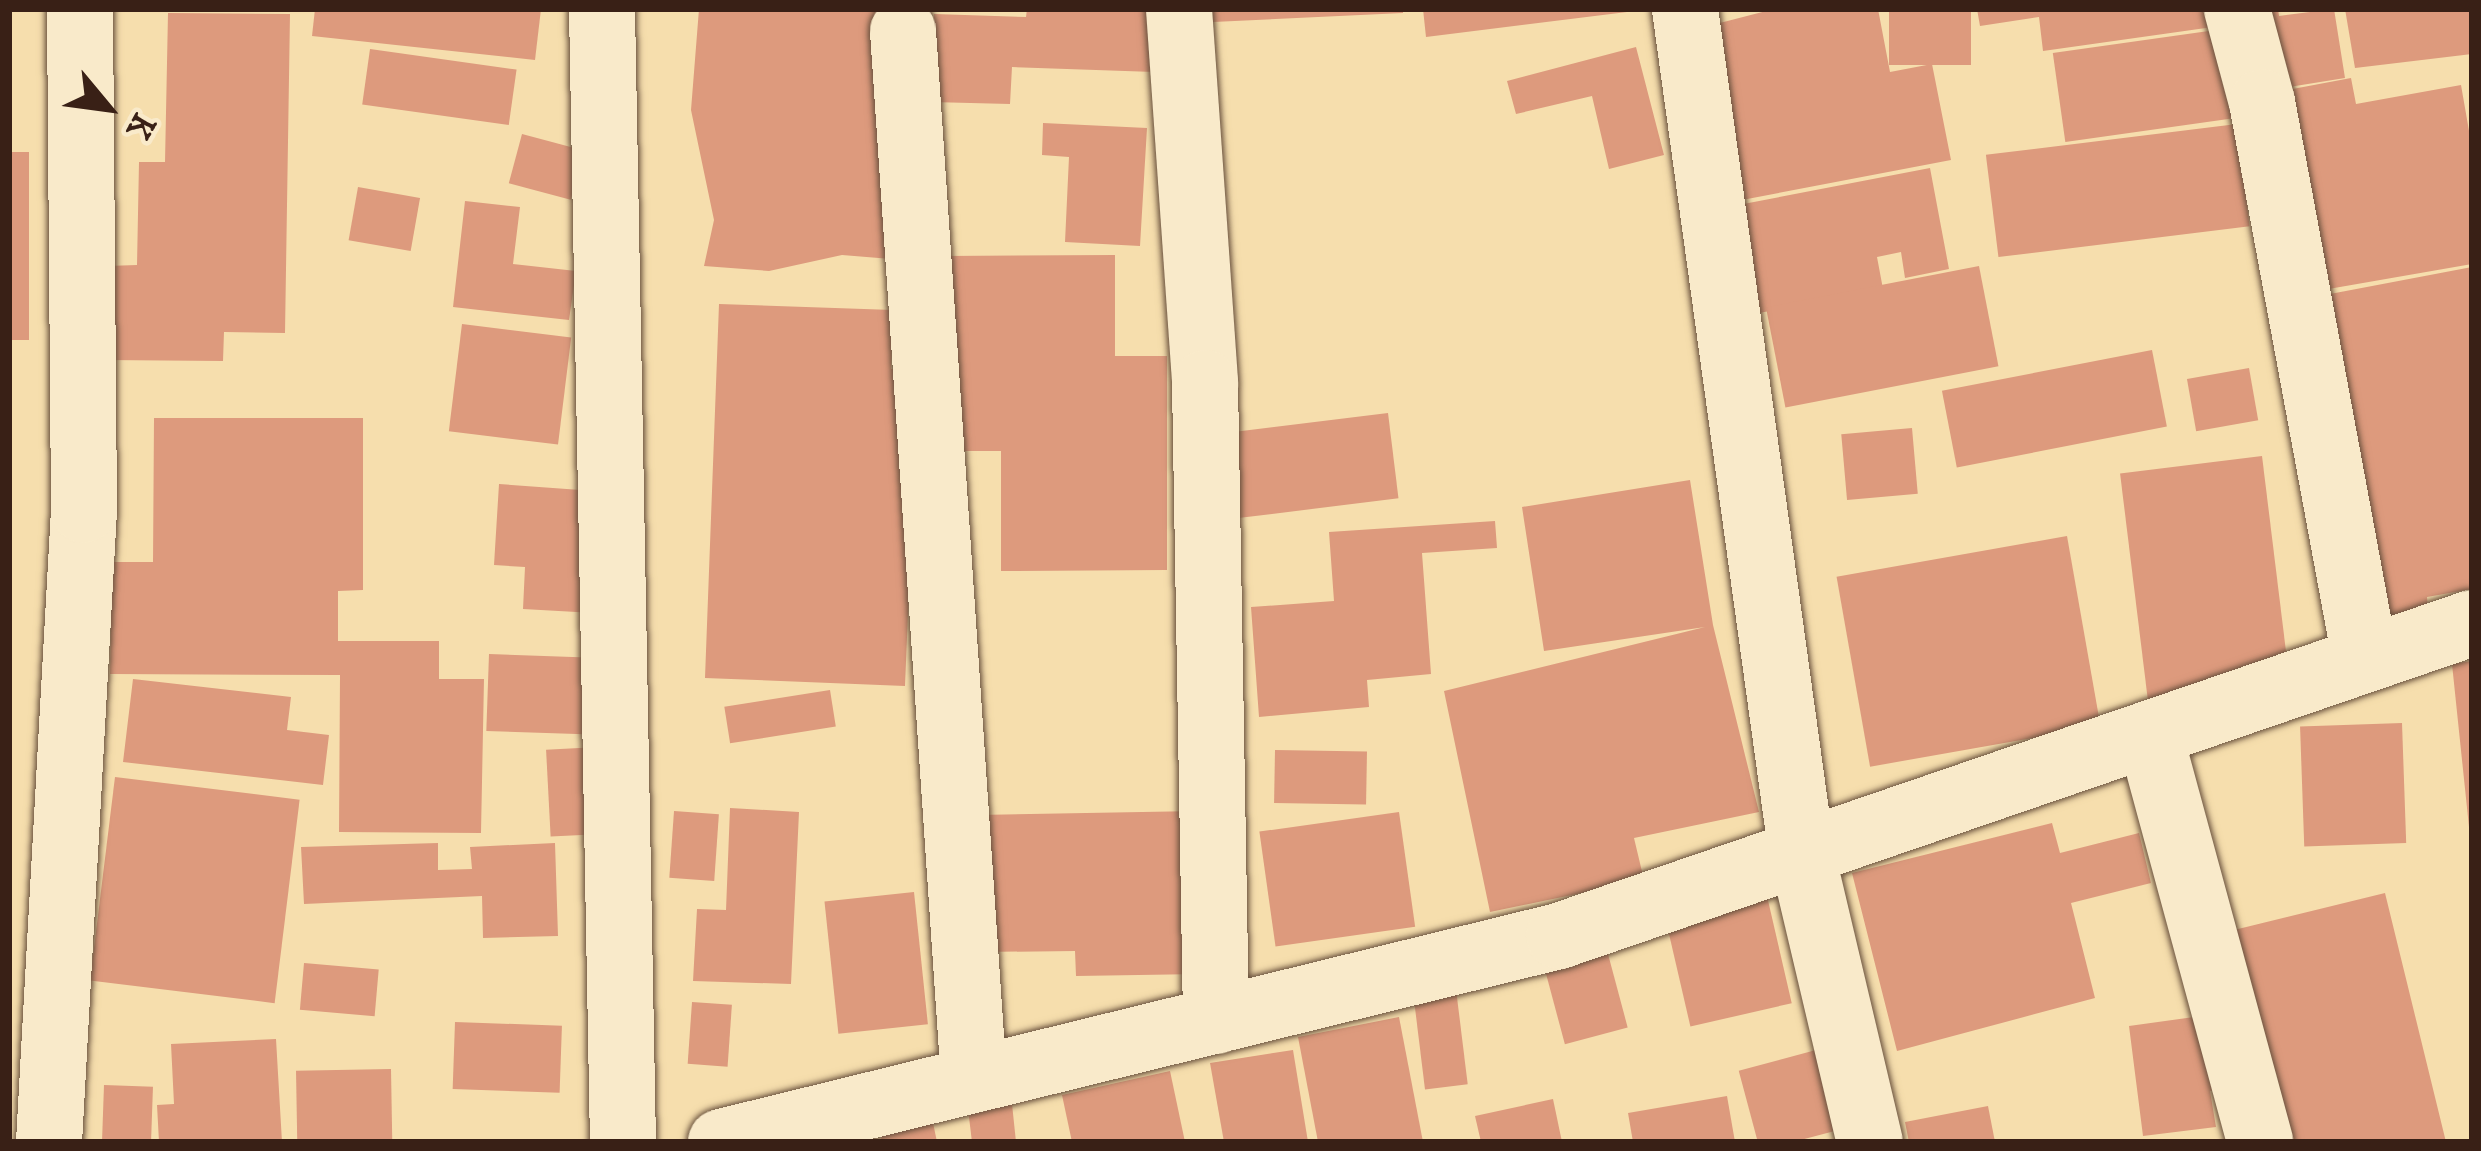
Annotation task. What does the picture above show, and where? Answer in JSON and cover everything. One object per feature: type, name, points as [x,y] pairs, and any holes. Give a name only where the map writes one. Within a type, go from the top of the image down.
[{"type":"street","points":[[50,1142],[84,510],[80,9]]},
{"type":"street","points":[[602,9],[623,1142]]},
{"type":"street","points":[[1179,9],[1205,383],[1216,1021]]},
{"type":"street","points":[[1685,9],[1802,855],[1870,1142]]},
{"type":"street","points":[[2237,9],[2262,102],[2365,658]]},
{"type":"street","points":[[903,31],[974,1079]]},
{"type":"street","points":[[721,1142],[1559,937],[2472,623]]},
{"type":"street","points":[[2150,736],[2260,1142]]},
{"type":"building","points":[[315,9],[541,9],[535,60],[312,36]]},
{"type":"building","points":[[699,9],[881,9],[891,259],[842,255],[769,271],[704,266],[714,220],[691,110]]},
{"type":"building","points":[[1027,9],[1157,9],[1154,72],[1012,67],[1010,104],[931,102],[934,14],[1026,17]]},
{"type":"building","points":[[1191,9],[1403,9],[1403,13],[1192,23]]},
{"type":"building","points":[[1423,9],[1626,9],[1627,12],[1426,37]]},
{"type":"building","points":[[1774,9],[1878,9],[1890,72],[1932,64],[1951,160],[1721,204],[1712,25]]},
{"type":"building","points":[[1889,9],[1971,9],[1971,65],[1889,65]]},
{"type":"building","points":[[1977,9],[2218,9],[2220,26],[2043,51],[2039,17],[1980,26]]},
{"type":"building","points":[[2243,9],[2278,9],[2279,16],[2334,9],[2345,78],[2264,91]]},
{"type":"building","points":[[2345,9],[2471,9],[2472,54],[2355,68]]},
{"type":"building","points":[[168,13],[290,14],[285,333],[224,332],[223,361],[105,360],[107,266],[137,265],[139,162],[165,162]]},
{"type":"building","points":[[2237,27],[2250,116],[2065,142],[2053,53]]},
{"type":"building","points":[[1636,47],[1664,155],[1609,169],[1592,96],[1516,114],[1507,81]]},
{"type":"building","points":[[370,49],[517,70],[509,125],[362,104]]},
{"type":"building","points":[[2351,78],[2356,104],[2461,85],[2472,148],[2472,264],[2317,291],[2282,91]]},
{"type":"building","points":[[1043,123],[1147,128],[1140,246],[1065,242],[1069,157],[1042,155]]},
{"type":"building","points":[[2237,124],[2250,226],[1998,257],[1986,155]]},
{"type":"building","points":[[522,134],[584,151],[571,200],[509,183]]},
{"type":"building","points":[[9,152],[29,152],[29,340],[9,340]]},
{"type":"building","points":[[1930,168],[1949,269],[1905,278],[1901,252],[1877,257],[1883,289],[1754,314],[1733,206]]},
{"type":"building","points":[[358,187],[420,198],[411,251],[349,240]]},
{"type":"building","points":[[465,201],[520,207],[513,264],[576,271],[569,320],[453,307]]},
{"type":"building","points":[[1115,255],[1115,356],[1167,356],[1167,570],[1001,571],[1001,451],[944,451],[944,256]]},
{"type":"building","points":[[1979,266],[1998,366],[1785,408],[1766,307]]},
{"type":"building","points":[[2472,267],[2472,589],[2427,597],[2428,609],[2367,621],[2309,298]]},
{"type":"building","points":[[719,304],[893,310],[891,369],[918,370],[905,686],[705,678]]},
{"type":"building","points":[[462,324],[571,337],[558,445],[449,431]]},
{"type":"building","points":[[2152,350],[2167,427],[1957,467],[1942,391]]},
{"type":"building","points":[[2249,368],[2258,420],[2196,431],[2187,379]]},
{"type":"building","points":[[1388,413],[1398,498],[1224,520],[1213,434]]},
{"type":"building","points":[[154,418],[363,418],[363,590],[338,591],[338,641],[439,641],[439,679],[484,679],[481,833],[339,832],[340,675],[110,674],[112,562],[153,562]]},
{"type":"building","points":[[1912,428],[1918,494],[1847,500],[1841,434]]},
{"type":"building","points":[[2262,456],[2290,681],[2148,699],[2120,473]]},
{"type":"building","points":[[1690,480],[1713,625],[1759,812],[1634,838],[1644,880],[1490,912],[1444,691],[1705,627],[1544,651],[1522,507]]},
{"type":"building","points":[[499,484],[622,493],[612,614],[523,609],[525,567],[494,565]]},
{"type":"building","points":[[1495,521],[1497,548],[1422,553],[1431,674],[1367,680],[1369,707],[1259,717],[1251,607],[1334,601],[1329,532]]},
{"type":"building","points":[[2067,536],[2101,726],[1870,767],[1837,577]]},
{"type":"building","points":[[489,654],[587,657],[584,734],[486,731]]},
{"type":"building","points":[[2472,661],[2472,827],[2469,827],[2452,664]]},
{"type":"building","points":[[133,679],[291,697],[287,730],[329,735],[323,785],[123,762]]},
{"type":"building","points":[[830,690],[836,727],[730,743],[724,707]]},
{"type":"building","points":[[2402,723],[2406,843],[2304,846],[2300,727]]},
{"type":"building","points":[[598,747],[603,834],[551,837],[546,750]]},
{"type":"building","points":[[1275,750],[1367,752],[1366,805],[1274,803]]},
{"type":"building","points":[[115,777],[300,800],[275,1003],[90,980]]},
{"type":"building","points":[[730,808],[799,812],[791,984],[693,981],[697,909],[726,910]]},
{"type":"building","points":[[674,811],[719,814],[714,881],[669,878]]},
{"type":"building","points":[[1198,811],[1201,974],[1076,976],[1075,951],[981,952],[978,815]]},
{"type":"building","points":[[1399,812],[1415,927],[1276,946],[1259,832]]},
{"type":"building","points":[[2052,823],[2060,853],[2139,833],[2151,883],[2071,903],[2095,998],[1897,1051],[1852,873]]},
{"type":"building","points":[[438,843],[438,870],[472,869],[470,847],[555,843],[558,936],[483,938],[482,896],[304,904],[301,847]]},
{"type":"building","points":[[914,892],[928,1024],[838,1034],[824,901]]},
{"type":"building","points":[[2385,893],[2446,1142],[2293,1142],[2276,1073],[2210,1091],[2216,1127],[2143,1136],[2129,1026],[2194,1017],[2177,944]]},
{"type":"building","points":[[1767,896],[1792,1003],[1690,1027],[1666,919]]},
{"type":"building","points":[[1608,954],[1628,1027],[1565,1044],[1545,971]]},
{"type":"building","points":[[304,963],[379,970],[375,1016],[300,1010]]},
{"type":"building","points":[[1456,989],[1468,1084],[1425,1090],[1413,994]]},
{"type":"building","points":[[692,1002],[732,1005],[728,1067],[688,1064]]},
{"type":"building","points":[[1399,1017],[1423,1142],[1318,1142],[1298,1037]]},
{"type":"building","points":[[455,1022],[562,1026],[560,1093],[453,1089]]},
{"type":"building","points":[[276,1039],[282,1142],[159,1142],[157,1105],[174,1104],[171,1044]]},
{"type":"building","points":[[1293,1050],[1308,1142],[1224,1142],[1210,1063]]},
{"type":"building","points":[[1816,1050],[1837,1130],[1793,1142],[1758,1142],[1739,1071]]},
{"type":"building","points":[[391,1069],[392,1142],[297,1142],[296,1071]]},
{"type":"building","points":[[1170,1071],[1185,1142],[1072,1142],[1062,1095]]},
{"type":"building","points":[[104,1085],[153,1087],[151,1142],[102,1142]]},
{"type":"building","points":[[1727,1096],[1735,1142],[1633,1142],[1628,1113]]},
{"type":"building","points":[[1553,1099],[1562,1142],[1481,1142],[1475,1116]]},
{"type":"building","points":[[1012,1104],[1016,1142],[972,1142],[968,1109]]},
{"type":"building","points":[[1988,1106],[1995,1142],[1909,1142],[1905,1122]]},
{"type":"building","points":[[932,1118],[937,1142],[882,1142],[879,1129]]}]
